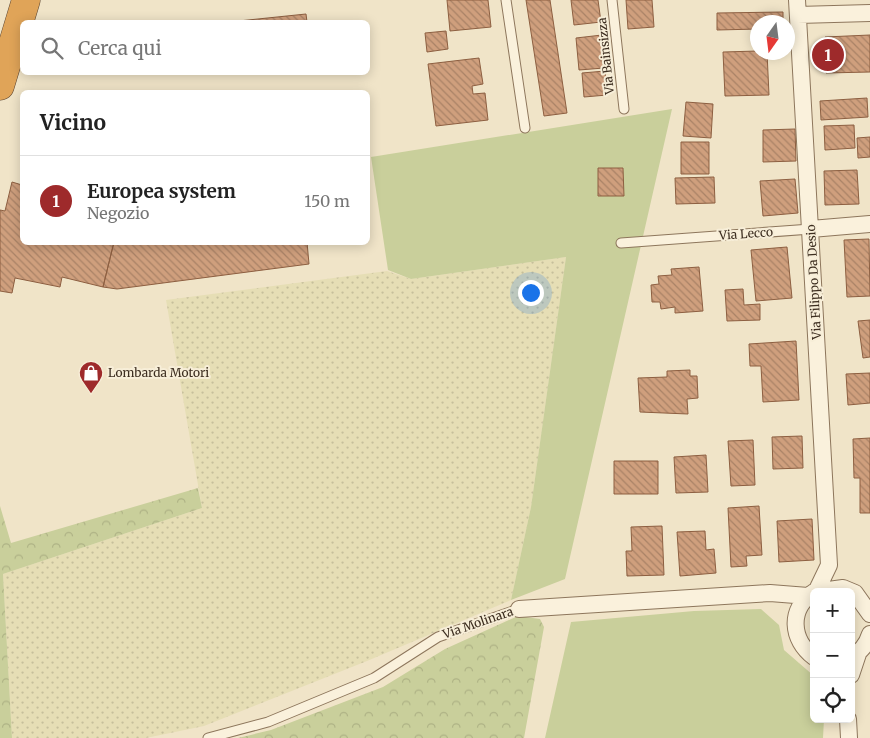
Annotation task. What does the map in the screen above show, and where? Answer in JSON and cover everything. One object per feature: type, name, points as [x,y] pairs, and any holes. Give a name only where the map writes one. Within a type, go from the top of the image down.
[{"type":"highway","points":[[0,86],[26,0]]},
{"type":"street","points":[[798,8],[870,13]]},
{"type":"street","name":"Via Filippo Da Desio","points":[[798,8],[829,565],[815,588]]},
{"type":"street","name":"Via Lecco","points":[[811,229],[870,224]]},
{"type":"street","name":"Via Filippo Da Desio","points":[[829,565],[856,590],[870,614]]},
{"type":"street","name":"Via Molinara","points":[[519,609],[810,592]]},
{"type":"street","points":[[770,593],[796,616],[795,628],[798,639],[804,649],[810,654]]},
{"type":"street","name":"Via Filippo Da Desio","points":[[796,616],[800,605],[810,595]]},
{"type":"street","points":[[855,655],[867,643],[870,634]]},
{"type":"street","points":[[848,723],[849,738]]},
{"type":"lane","points":[[506,0],[525,128]]},
{"type":"lane","name":"Via Bainsizza","points":[[612,0],[624,108]]},
{"type":"lane","name":"Via Lecco","points":[[621,243],[811,229]]},
{"type":"lane","name":"Via Molinara","points":[[208,738],[268,722],[374,678],[438,637],[519,609]]},
{"type":"shaded area","points":[[566,257],[531,507],[511,600],[367,661],[204,726],[146,738],[12,738],[3,574],[202,508],[166,300],[387,271],[411,279]]},
{"type":"green space","points":[[672,109],[565,579],[511,600],[531,507],[566,257],[411,279],[388,270],[371,157]]},
{"type":"green space","points":[[198,488],[202,508],[3,574],[12,738],[0,738],[0,506],[11,543]]},
{"type":"green space","points":[[761,609],[779,625],[784,650],[810,673],[810,723],[824,723],[823,738],[545,738],[571,622],[694,611]]},
{"type":"green space","points":[[518,616],[540,619],[544,627],[524,738],[238,738],[271,730],[383,687],[445,649]]},
{"type":"building","points":[[447,0],[488,0],[491,27],[450,31]]},
{"type":"building","points":[[526,0],[550,0],[567,113],[544,116]]},
{"type":"building","points":[[571,0],[598,0],[601,22],[574,25]]},
{"type":"building","points":[[626,0],[652,0],[654,27],[628,29]]},
{"type":"building","points":[[783,12],[783,15],[750,15],[750,29],[717,30],[717,13]]},
{"type":"building","points":[[306,14],[307,20],[248,20]]},
{"type":"building","points":[[446,31],[448,49],[427,52],[425,33]]},
{"type":"building","points":[[602,35],[604,68],[579,70],[576,38]]},
{"type":"building","points":[[870,35],[870,72],[826,73],[825,37]]},
{"type":"building","points":[[750,51],[750,60],[767,60],[769,95],[725,96],[723,52]]},
{"type":"building","points":[[479,58],[483,84],[472,86],[473,94],[485,93],[488,120],[436,126],[428,64]]},
{"type":"building","points":[[605,71],[607,95],[584,97],[582,73]]},
{"type":"building","points":[[867,98],[868,117],[821,120],[820,101]]},
{"type":"building","points":[[686,102],[713,104],[711,138],[683,136]]},
{"type":"building","points":[[854,125],[855,148],[825,150],[824,126]]},
{"type":"building","points":[[795,129],[796,161],[763,162],[763,130]]},
{"type":"building","points":[[870,137],[870,157],[858,158],[857,138]]},
{"type":"building","points":[[681,142],[709,142],[709,174],[681,174]]},
{"type":"building","points":[[598,168],[623,168],[624,196],[598,196]]},
{"type":"building","points":[[857,170],[859,204],[825,205],[824,171]]},
{"type":"building","points":[[714,177],[715,203],[676,204],[675,178]]},
{"type":"building","points":[[795,179],[798,213],[763,216],[760,181]]},
{"type":"building","points":[[12,182],[20,184],[20,245],[113,245],[103,287],[62,277],[60,287],[15,278],[12,293],[0,291],[0,210],[5,211]]},
{"type":"building","points":[[869,239],[870,296],[847,297],[844,240]]},
{"type":"building","points":[[113,245],[307,245],[309,264],[117,289],[103,287]]},
{"type":"building","points":[[787,247],[792,298],[756,301],[751,250]]},
{"type":"building","points":[[699,267],[703,311],[675,313],[675,307],[661,309],[660,302],[652,302],[651,285],[659,284],[658,276],[672,275],[671,269]]},
{"type":"building","points":[[743,289],[744,305],[760,304],[760,320],[727,321],[725,290]]},
{"type":"building","points":[[870,320],[870,357],[863,358],[858,321]]},
{"type":"building","points":[[796,341],[799,400],[763,402],[761,366],[750,366],[749,344]]},
{"type":"building","points":[[690,370],[690,376],[697,376],[698,398],[687,399],[688,414],[640,412],[638,378],[667,377],[667,371]]},
{"type":"building","points":[[870,373],[870,403],[848,405],[846,374]]},
{"type":"building","points":[[802,436],[803,468],[773,469],[772,437]]},
{"type":"building","points":[[870,438],[870,513],[860,513],[860,478],[854,478],[853,439]]},
{"type":"building","points":[[753,440],[755,485],[731,486],[728,441]]},
{"type":"building","points":[[706,455],[708,492],[676,493],[674,457]]},
{"type":"building","points":[[614,461],[658,461],[658,494],[614,494]]},
{"type":"building","points":[[759,506],[762,555],[746,556],[747,566],[731,567],[728,508]]},
{"type":"building","points":[[812,519],[814,560],[779,562],[777,521]]},
{"type":"building","points":[[662,526],[664,575],[627,576],[626,551],[632,551],[631,527]]},
{"type":"building","points":[[705,531],[706,550],[714,549],[716,573],[680,576],[677,532]]},
{"type":"place","name":"Europea system","points":[[828,55]]},
{"type":"place","name":"Lombarda Motori","points":[[91,394]]}]
